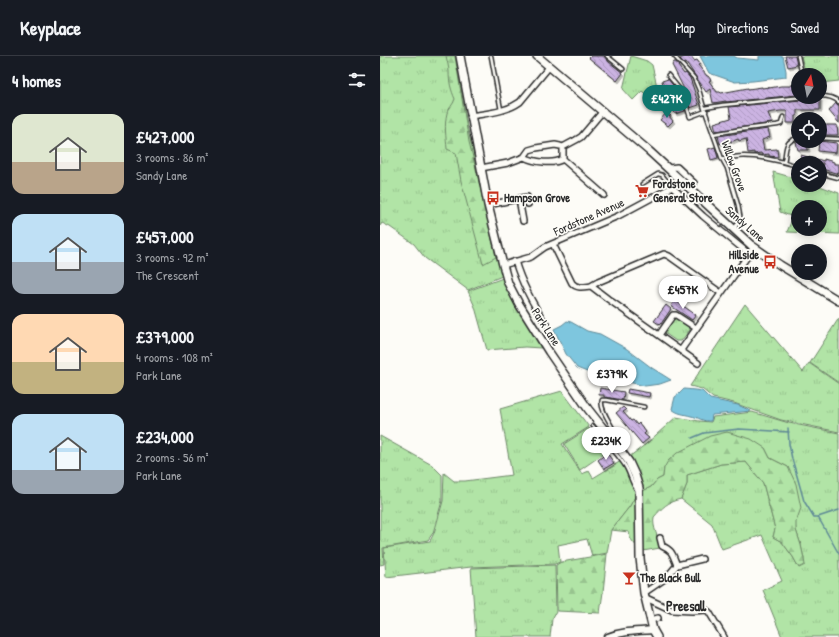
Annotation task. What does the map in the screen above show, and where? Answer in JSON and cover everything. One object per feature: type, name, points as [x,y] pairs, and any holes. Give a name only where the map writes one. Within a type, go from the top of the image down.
[{"type":"main road","name":"Park Lane","points":[[460,56],[488,205],[511,290],[534,329],[588,410],[629,462],[635,475],[639,492],[640,558],[645,595],[655,634]]},
{"type":"main road","name":"Sandy Lane","points":[[537,56],[669,168],[754,247],[780,265],[839,301]]},
{"type":"street","points":[[471,116],[501,111],[515,106],[549,67]]},
{"type":"street","points":[[481,168],[508,163],[524,157],[530,150],[536,148],[555,145],[563,147],[581,137],[603,111]]},
{"type":"street","points":[[563,147],[563,159],[604,195]]},
{"type":"street","points":[[524,157],[535,162],[560,161],[563,159]]},
{"type":"street","points":[[669,168],[677,167],[694,183],[692,190]]},
{"type":"street","name":"Fordstone Avenue","points":[[503,265],[531,257],[540,250],[618,216],[672,187],[680,179]]},
{"type":"street","name":"Sandy Lane","points":[[672,187],[703,216],[749,254]]},
{"type":"street","points":[[488,205],[527,197],[528,204]]},
{"type":"street","points":[[519,199],[523,221]]},
{"type":"street","points":[[553,244],[574,286],[592,286],[598,282],[666,254],[721,293]]},
{"type":"street","points":[[681,350],[754,247]]},
{"type":"street","name":"Park Lane","points":[[515,261],[527,292],[547,326]]},
{"type":"street","points":[[592,286],[698,363]]},
{"type":"street","points":[[659,335],[676,315],[696,328]]},
{"type":"street","points":[[660,538],[662,546],[671,552],[677,565]]},
{"type":"street","points":[[702,559],[677,565],[666,578],[645,595],[672,610],[706,610],[709,612],[724,637]]},
{"type":"street","points":[[651,620],[658,618]]},
{"type":"street","points":[[608,637],[626,631],[655,634]]},
{"type":"lane","points":[[491,56],[501,111]]},
{"type":"lane","points":[[607,56],[623,69]]},
{"type":"lane","name":"Willow Grove","points":[[674,56],[694,78],[722,159],[727,168],[740,216],[740,220],[733,229]]},
{"type":"lane","points":[[798,56],[801,68]]},
{"type":"lane","points":[[668,75],[682,92],[690,117],[705,110],[723,105],[791,98]]},
{"type":"lane","points":[[827,96],[839,102]]},
{"type":"lane","points":[[713,134],[777,125],[781,124],[783,117]]},
{"type":"lane","points":[[827,138],[839,139]]},
{"type":"lane","points":[[784,162],[786,146],[791,141]]},
{"type":"lane","points":[[722,159],[736,156],[791,164]]},
{"type":"lane","points":[[642,184],[658,174],[662,175],[672,187]]},
{"type":"lane","points":[[827,175],[839,178]]},
{"type":"lane","points":[[618,447],[618,439],[606,417],[601,403],[602,400],[644,407]]},
{"type":"lane","points":[[594,426],[624,464],[639,492]]},
{"type":"green space","points":[[380,56],[456,56],[467,126],[502,276],[468,290],[425,258],[414,244],[390,227],[382,223],[380,226]]},
{"type":"green space","points":[[446,56],[455,56],[469,142],[496,257],[483,264],[461,181],[456,153],[447,149],[446,118],[447,113],[455,99],[450,86],[449,68]]},
{"type":"green space","points":[[631,56],[647,61],[652,65],[659,95],[653,101],[642,91],[633,100],[623,89]]},
{"type":"green space","points":[[801,56],[839,56],[839,81],[827,82],[827,68],[804,68]]},
{"type":"green space","points":[[773,172],[791,177],[791,192],[827,192],[827,189],[839,193],[839,234],[827,234],[827,200],[791,200],[791,216],[780,212]]},
{"type":"green space","points":[[791,222],[791,232],[787,232]]},
{"type":"green space","points":[[503,278],[541,348],[525,347],[487,350],[475,307],[468,291]]},
{"type":"green space","points":[[745,304],[803,372],[809,363],[839,384],[839,432],[781,420],[734,403],[713,398],[702,389],[690,386]]},
{"type":"green space","points":[[675,318],[690,328],[681,341],[676,341],[666,334],[667,328]]},
{"type":"green space","points":[[839,318],[839,383],[810,363]]},
{"type":"green space","points":[[562,391],[589,427],[562,444],[582,474],[589,471],[593,478],[621,461],[637,493],[630,506],[611,530],[607,553],[592,556],[587,539],[558,545],[560,562],[555,564],[471,567],[386,577],[384,548],[430,541],[434,533],[443,501],[444,473],[454,481],[512,475],[500,409]]},
{"type":"green space","points":[[752,412],[789,423],[839,433],[839,637],[782,637],[763,590],[782,581],[762,535],[722,549],[712,524],[681,499],[687,484],[687,475],[721,464],[746,462],[763,483],[775,529],[773,537],[782,542],[799,568],[804,559],[796,530],[788,467],[770,458],[765,448],[664,468],[663,477],[657,480],[651,487],[641,492],[640,480],[629,457],[676,417],[711,422],[713,417]]},
{"type":"green space","points":[[589,428],[606,452],[580,470],[564,444]]},
{"type":"green space","points":[[727,432],[751,439],[765,448],[770,458],[788,467],[796,484],[801,508],[796,522],[796,530],[805,565],[799,568],[782,542],[773,537],[775,529],[763,483],[746,462],[721,464],[687,475],[687,484],[681,499],[666,505],[654,517],[654,525],[660,548],[643,551],[641,492],[651,487],[657,480],[663,477],[664,468],[668,461],[677,453],[710,436]]},
{"type":"green space","points":[[380,436],[432,465],[442,475],[442,501],[433,533],[428,540],[383,548],[384,564],[380,565]]},
{"type":"green space","points":[[637,493],[637,547],[630,538],[629,532],[611,530],[630,506]]},
{"type":"green space","points":[[607,554],[600,613],[557,611],[556,565],[561,562]]},
{"type":"green space","points":[[555,565],[556,612],[552,619],[550,637],[476,637],[471,568]]},
{"type":"water","points":[[700,56],[734,56],[737,58],[759,60],[759,56],[783,56],[786,77],[735,82],[709,73]]},
{"type":"water","points":[[567,321],[587,331],[600,334],[627,349],[671,380],[660,384],[645,386],[587,372],[577,368],[566,354],[554,329]]},
{"type":"water","points":[[684,389],[702,391],[710,399],[738,405],[751,411],[712,415],[711,421],[679,413],[672,409],[675,397]]},
{"type":"building","points":[[591,56],[604,56],[623,73],[617,81],[589,58]]},
{"type":"building","points":[[685,56],[691,56],[694,61],[697,60],[700,64],[698,65],[711,80],[709,81],[717,92],[721,93],[748,88],[791,86],[791,96],[713,103],[710,89],[706,92],[686,62],[684,63],[680,59]]},
{"type":"building","points":[[785,56],[795,56],[797,65],[788,67]]},
{"type":"building","points":[[676,62],[684,74],[686,73],[690,78],[699,105],[690,108],[685,91],[672,65]]},
{"type":"building","points":[[668,79],[673,85],[675,92],[678,91],[680,93],[685,111],[675,114],[662,81]]},
{"type":"building","points":[[791,101],[791,104],[820,104],[820,110],[797,110],[797,112],[791,112],[791,123],[787,123],[787,111],[768,113],[772,123],[716,131],[714,123],[731,118],[729,107]]},
{"type":"building","points":[[836,103],[839,106],[839,123],[829,111]]},
{"type":"building","points":[[667,112],[673,121],[668,126],[660,120]]},
{"type":"building","points":[[827,125],[837,125],[838,135],[827,135]]},
{"type":"building","points":[[768,129],[770,137],[762,140],[764,150],[777,149],[778,157],[769,156],[769,154],[762,155],[761,153],[754,154],[754,152],[748,153],[746,139],[739,141],[738,139],[731,142],[731,140],[720,144],[718,136]]},
{"type":"building","points":[[827,142],[837,143],[836,153],[818,151],[818,148],[827,148]]},
{"type":"building","points":[[715,147],[718,158],[711,160],[708,149]]},
{"type":"building","points":[[798,148],[808,148],[808,150],[798,150]]},
{"type":"building","points":[[827,160],[834,162],[834,164],[839,164],[839,174],[827,170]]},
{"type":"building","points":[[675,300],[696,315],[692,320],[671,306]]},
{"type":"building","points":[[666,305],[671,309],[661,324],[659,324],[654,321]]},
{"type":"building","points":[[600,388],[624,392],[623,400],[599,395]]},
{"type":"building","points":[[628,389],[650,393],[649,397],[627,393]]},
{"type":"building","points":[[623,407],[626,410],[623,412],[631,421],[633,420],[637,425],[639,423],[646,432],[644,434],[649,438],[642,444],[616,413]]},
{"type":"building","points":[[607,453],[614,463],[604,469],[598,460]]},
{"type":"waterway","points":[[788,428],[792,459],[804,501],[814,517],[818,517],[839,554]]},
{"type":"waterway","points":[[692,438],[704,433],[739,429],[789,432]]},
{"type":"waterway","points":[[818,517],[839,510]]},
{"type":"place","name":"Fordstone General Store","points":[[642,191]]},
{"type":"place","name":"Hampson Grove","points":[[493,198]]},
{"type":"place","name":"Hillside Avenue","points":[[770,262]]},
{"type":"place","name":"The Black Bull","points":[[629,578]]},
{"type":"district","name":"Preesall","points":[[686,606]]}]
